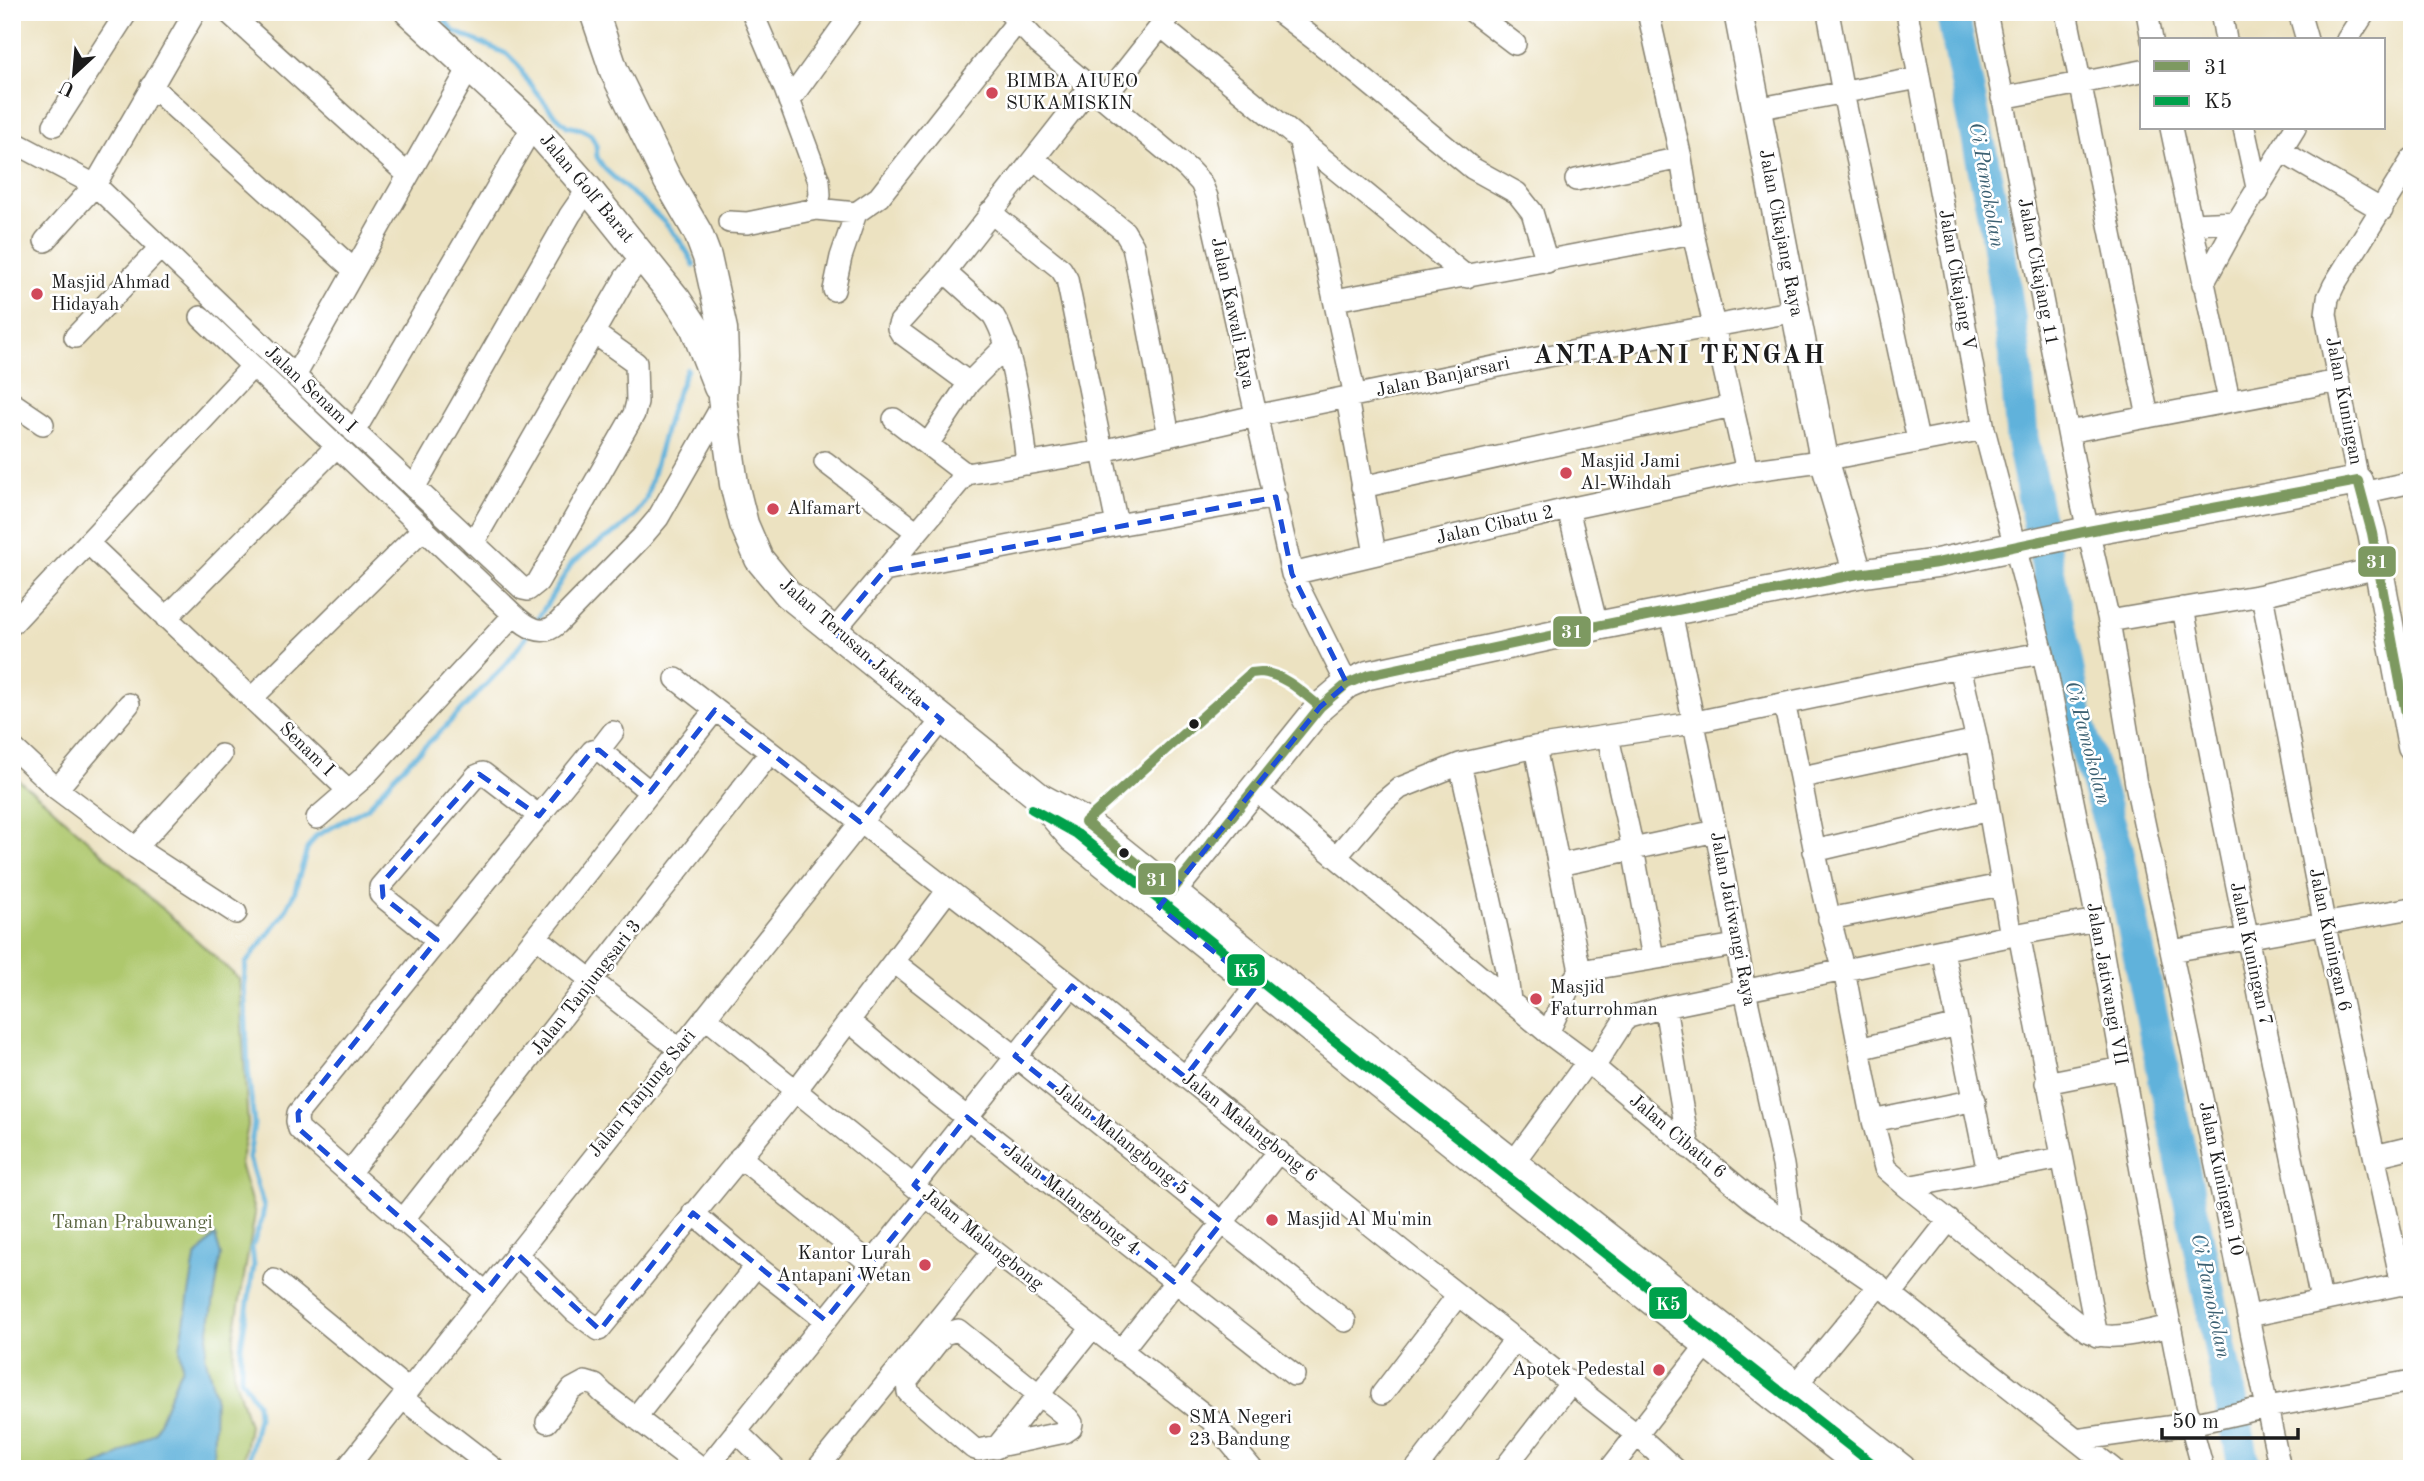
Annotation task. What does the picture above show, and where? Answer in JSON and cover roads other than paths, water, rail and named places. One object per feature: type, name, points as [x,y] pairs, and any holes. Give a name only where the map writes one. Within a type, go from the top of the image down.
[{"type":"main road","name":"Jalan Golf Barat","points":[[409,12],[533,126],[588,188],[677,300],[694,326],[722,401]]},
{"type":"main road","name":"Jalan Terusan Jakarta","points":[[594,12],[614,71],[644,134],[698,233],[715,286],[723,329],[722,401],[734,484],[744,524],[759,559],[788,594],[1039,797],[1085,822],[1256,986],[1337,1038],[1513,1163],[1789,1394],[1856,1466]]},
{"type":"main road","name":"Jalan Cikajang Raya","points":[[1738,12],[1796,311],[1858,575]]},
{"type":"main road","points":[[677,300],[696,299],[715,286]]},
{"type":"main road","points":[[1166,899],[1320,707],[1347,684],[1379,673],[1597,626],[1858,575],[1937,563],[2085,532],[2360,487]]},
{"type":"main road","name":"Jalan Kuningan","points":[[2360,487],[2378,568],[2403,653],[2412,747]]},
{"type":"main road","name":"Jalan Terusan Jakarta","points":[[1166,899],[1707,1345],[1789,1394],[1902,1469]]},
{"type":"street","points":[[54,125],[127,12]]},
{"type":"street","points":[[45,241],[95,185],[195,12]]},
{"type":"street","points":[[228,12],[408,174]]},
{"type":"street","points":[[752,12],[819,181],[820,195],[807,210]]},
{"type":"street","points":[[789,101],[853,12]]},
{"type":"street","points":[[1279,12],[1472,168],[1517,192],[1532,212],[1547,262]]},
{"type":"street","points":[[1472,12],[1516,44]]},
{"type":"street","points":[[1648,12],[1681,158],[1693,233],[1747,471]]},
{"type":"street","points":[[1828,12],[1918,440]]},
{"type":"street","name":"Jalan Cikajang V","points":[[1907,12],[1984,429],[2019,545]]},
{"type":"street","name":"Jalan Cikajang 11","points":[[1986,12],[2085,532]]},
{"type":"street","points":[[2066,12],[2148,417]]},
{"type":"street","points":[[2147,12],[2152,38]]},
{"type":"street","points":[[2221,12],[2227,38]]},
{"type":"street","points":[[2298,12],[2305,38]]},
{"type":"street","points":[[2348,38],[2365,12]]},
{"type":"street","points":[[834,290],[841,257],[856,213],[888,188],[1017,16]]},
{"type":"street","name":"Jalan Kawali Raya","points":[[1017,16],[1097,92],[1201,183],[1207,197],[1292,574],[1347,684]]},
{"type":"street","points":[[969,383],[901,333],[898,328],[900,322],[945,272],[1034,159],[1166,19],[1299,138],[1467,276]]},
{"type":"street","points":[[295,376],[470,68]]},
{"type":"street","points":[[2002,98],[2140,71]]},
{"type":"street","points":[[1756,109],[1919,78]]},
{"type":"street","points":[[151,86],[354,270]]},
{"type":"street","points":[[355,432],[533,126]]},
{"type":"street","points":[[2171,130],[2229,400]]},
{"type":"street","points":[[2245,130],[2258,192]]},
{"type":"street","points":[[2203,284],[2293,130]]},
{"type":"street","points":[[1299,138],[1335,300],[1362,487],[1375,554]]},
{"type":"street","name":"Jalan Senam I","points":[[12,141],[95,185],[518,586],[528,590],[538,582],[634,414],[637,402],[636,363],[594,332]]},
{"type":"street","points":[[2281,150],[2382,210]]},
{"type":"street","points":[[1576,180],[1681,158]]},
{"type":"street","points":[[1034,159],[1124,231],[1133,246],[1169,436]]},
{"type":"street","name":"Jalan Kuningan","points":[[2360,487],[2326,314],[2328,298],[2342,270],[2412,159]]},
{"type":"street","points":[[414,488],[588,188]]},
{"type":"street","points":[[698,233],[729,222],[747,223],[807,210],[856,213]]},
{"type":"street","points":[[990,212],[1060,269],[1067,279],[1117,525]]},
{"type":"street","points":[[2191,224],[2237,222]]},
{"type":"street","points":[[1335,300],[1693,233]]},
{"type":"street","points":[[75,337],[160,248]]},
{"type":"street","points":[[473,543],[625,278],[642,256]]},
{"type":"street","points":[[945,272],[993,315],[1007,345],[1027,464]]},
{"type":"street","name":"Jalan Banjarsari","points":[[966,474],[1102,452],[1255,416],[1543,357],[1796,311]]},
{"type":"street","points":[[201,317],[526,623]]},
{"type":"street","points":[[928,444],[969,383],[1007,345]]},
{"type":"street","points":[[12,624],[252,367]]},
{"type":"street","points":[[2068,432],[2338,381]]},
{"type":"street","name":"Senam I","points":[[88,544],[253,697],[349,791],[526,623],[546,631],[557,624],[641,538],[658,517],[722,401]]},
{"type":"street","points":[[12,403],[43,424]]},
{"type":"street","points":[[1362,487],[1732,406]]},
{"type":"street","points":[[833,632],[966,474],[894,419]]},
{"type":"street","points":[[1832,458],[1984,429]]},
{"type":"street","points":[[166,618],[337,446]]},
{"type":"street","name":"Jalan Cibatu 2","points":[[1292,574],[1568,509],[1747,471],[1832,458]]},
{"type":"street","points":[[825,462],[917,532]]},
{"type":"street","points":[[2360,487],[2412,482]]},
{"type":"street","points":[[884,571],[1276,497]]},
{"type":"street","points":[[1568,509],[1597,626]]},
{"type":"street","points":[[253,697],[424,528]]},
{"type":"street","points":[[2085,532],[2109,621],[2136,784],[2172,951],[2412,908]]},
{"type":"street","name":"Jalan Jatiwangi VII","points":[[2019,545],[2096,920],[2171,1326],[2203,1469]]},
{"type":"street","points":[[2109,621],[2262,595],[2378,568]]},
{"type":"street","name":"Jalan Kuningan 6","points":[[2262,595],[2324,922],[2375,1156],[2407,1283]]},
{"type":"street","name":"Jalan Kuningan 7","points":[[2183,608],[2246,936],[2321,1300]]},
{"type":"street","name":"Jalan Jatiwangi Raya","points":[[1671,612],[1716,831],[1745,991],[1783,1165],[1792,1227]]},
{"type":"street","points":[[1336,857],[1382,803],[1400,788],[1460,764],[1535,747],[1693,722],[1960,667],[2043,653]]},
{"type":"street","points":[[1960,667],[1977,740],[2001,885],[2015,935],[2062,1158],[2096,1336]]},
{"type":"street","name":"Jalan Malangbong 6","points":[[676,680],[1072,986],[1637,1435],[1675,1469]]},
{"type":"street","points":[[57,789],[129,704]]},
{"type":"street","points":[[1784,704],[1885,1168],[2015,1276],[2096,1336],[2116,1336],[2171,1326]]},
{"type":"street","points":[[349,1173],[715,710]]},
{"type":"street","name":"Jalan Tanjung Sari","points":[[346,1469],[942,720]]},
{"type":"street","points":[[485,1292],[299,1129],[298,1113],[592,751],[599,750],[613,732]]},
{"type":"street","points":[[1608,737],[1633,849],[1653,958]]},
{"type":"street","points":[[1801,777],[1977,740]]},
{"type":"street","points":[[12,747],[57,789],[136,848],[236,913]]},
{"type":"street","points":[[1535,747],[1580,971]]},
{"type":"street","points":[[599,750],[650,792]]},
{"type":"street","name":"Jalan Tanjungsari 3","points":[[402,1221],[770,753]]},
{"type":"street","points":[[136,848],[220,755]]},
{"type":"street","points":[[1460,764],[1506,969],[1510,1000]]},
{"type":"street","points":[[438,940],[383,897],[380,891],[382,883],[479,774],[487,774],[539,816]]},
{"type":"street","name":"Jalan Cibatu 6","points":[[1254,789],[1753,1200],[1885,1290],[2113,1469]]},
{"type":"street","points":[[317,818],[349,791]]},
{"type":"street","points":[[1814,851],[1989,810]]},
{"type":"street","points":[[1559,865],[1716,831]]},
{"type":"street","points":[[1829,919],[2001,885]]},
{"type":"street","points":[[516,1253],[575,1312],[599,1330],[850,1023],[948,890]]},
{"type":"street","points":[[1513,1163],[1629,1017],[1745,991],[1842,965],[1943,951],[2096,920]]},
{"type":"street","points":[[536,937],[679,1049]]},
{"type":"street","points":[[1548,1033],[1571,983],[1580,971],[1736,945]]},
{"type":"street","points":[[1943,951],[1988,1172]]},
{"type":"street","name":"Jalan Kuningan 10","points":[[2172,951],[2249,1316],[2264,1408],[2280,1469]]},
{"type":"street","name":"Jalan Malangbong 5","points":[[894,962],[1345,1321]]},
{"type":"street","points":[[547,1422],[572,1389],[585,1382],[595,1385],[704,1469],[871,1264],[967,1118],[1072,986]]},
{"type":"street","points":[[1185,1077],[1256,986]]},
{"type":"street","points":[[1665,1007],[1689,1148]]},
{"type":"street","name":"Jalan Malangbong","points":[[705,1017],[994,1251],[1211,1420],[1252,1469]]},
{"type":"street","name":"Jalan Malangbong 4","points":[[850,1023],[1294,1375]]},
{"type":"street","points":[[1859,1049],[1958,1025]]},
{"type":"street","points":[[2046,1083],[2122,1068]]},
{"type":"street","points":[[1873,1121],[1975,1100]]},
{"type":"street","points":[[2375,1156],[2412,1147]]},
{"type":"street","points":[[1121,1351],[1279,1151]]},
{"type":"street","points":[[740,1157],[871,1264]]},
{"type":"street","points":[[1907,1187],[2062,1158]]},
{"type":"street","points":[[693,1213],[825,1320]]},
{"type":"street","points":[[1789,1394],[1949,1220]]},
{"type":"street","points":[[817,1469],[994,1251]]},
{"type":"street","points":[[635,1418],[756,1266]]},
{"type":"street","points":[[274,1280],[494,1469]]},
{"type":"street","points":[[2249,1316],[2407,1283]]},
{"type":"street","points":[[1382,1394],[1458,1295]]},
{"type":"street","points":[[958,1330],[1044,1398],[1072,1423],[1071,1428],[1065,1432],[985,1451],[973,1448],[908,1392],[906,1387],[907,1381],[944,1334],[958,1330]]},
{"type":"street","points":[[996,1448],[1044,1398],[1098,1332]]},
{"type":"street","points":[[1416,1469],[1515,1340]]},
{"type":"street","points":[[1610,1469],[1707,1345]]},
{"type":"street","points":[[2076,1440],[2193,1424],[2412,1381]]},
{"type":"street","points":[[1504,1469],[1571,1383]]},
{"type":"street","points":[[730,1438],[775,1469]]},
{"type":"water","points":[[215,1235],[221,1255],[205,1355],[215,1395],[213,1467],[90,1469],[155,1432],[182,1366],[180,1348],[195,1258]]},
{"type":"waterway","points":[[439,12],[453,31],[507,54],[553,113],[567,126],[581,129],[591,135],[596,145],[597,157],[604,168],[665,223],[694,265]]},
{"type":"waterway","name":"Ci Pamokolan","points":[[1952,12],[1994,217],[2016,363],[2022,438],[2079,726],[2117,847],[2245,1469]]},
{"type":"waterway","points":[[534,625],[572,563],[622,528],[646,499],[671,409],[687,369]]},
{"type":"waterway","points":[[249,1469],[258,1417],[257,1403],[241,1378],[241,1346],[254,1265],[252,1247],[264,1207],[249,1158],[254,1124],[248,1070],[244,982],[246,963],[283,915],[294,894],[307,849],[316,836],[367,808],[398,772],[507,663],[529,633]]},
{"type":"place","name":"BIMBA AIUEO SUKAMISKIN","points":[[992,93]]},
{"type":"place","name":"Masjid Ahmad Hidayah","points":[[37,294]]},
{"type":"place","name":"Masjid Jami Al-Wihdah","points":[[1566,473]]},
{"type":"place","name":"Alfamart","points":[[773,509]]},
{"type":"place","name":"Masjid Faturrohman","points":[[1536,999]]},
{"type":"place","name":"Masjid Al Mu'min","points":[[1272,1220]]},
{"type":"place","name":"Kantor Lurah Antapani Wetan","points":[[925,1265]]},
{"type":"place","name":"Apotek Pedestal","points":[[1659,1370]]},
{"type":"place","name":"SMA Negeri 23 Bandung","points":[[1175,1429]]},
{"type":"district","name":"ANTAPANI TENGAH","points":[[1680,356]]},
{"type":"park label","name":"Taman Prabuwangi","points":[[132,1223]]}]
